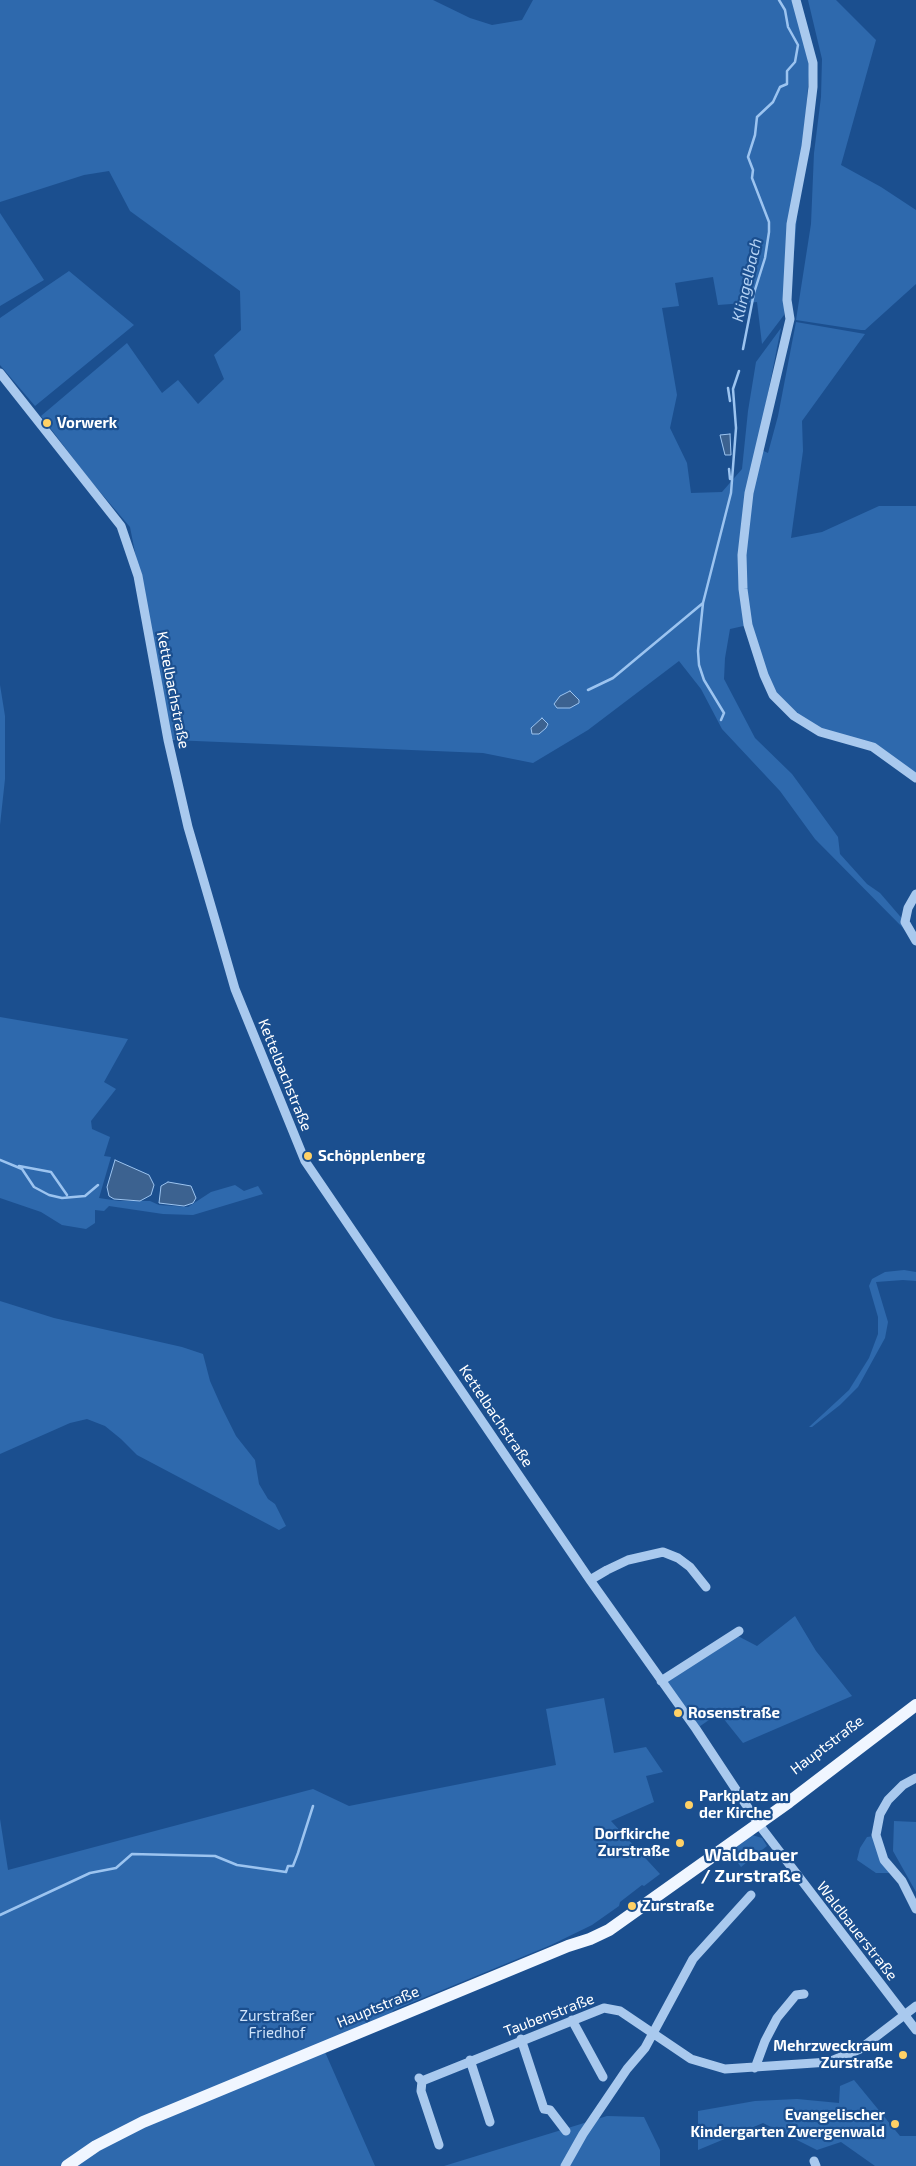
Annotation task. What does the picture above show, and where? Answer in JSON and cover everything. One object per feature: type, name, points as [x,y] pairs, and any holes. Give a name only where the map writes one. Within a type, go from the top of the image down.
[{"type":"main road","name":"Hauptstraße","points":[[67,2166],[96,2146],[143,2122],[609,1930],[757,1821],[837,1755],[913,1707]]},
{"type":"main road","name":"Hauptstraße","points":[[757,1821],[814,1783],[913,1707]]},
{"type":"street","points":[[796,0],[813,62],[813,87],[806,146],[791,224],[787,300],[790,319],[749,493],[742,554],[744,598],[751,633],[764,675],[773,694],[794,716],[820,732],[873,747],[916,778]]},
{"type":"street","name":"Kettelbachstraße","points":[[0,373],[121,526],[138,576],[168,740],[188,827],[216,924],[235,989],[305,1161],[590,1580],[696,1729],[757,1821]]},
{"type":"street","points":[[916,894],[908,908],[905,922],[916,941]]},
{"type":"street","points":[[590,1580],[628,1560],[663,1552],[678,1558],[690,1567],[706,1587]]},
{"type":"street","points":[[661,1682],[686,1663],[739,1630]]},
{"type":"street","points":[[916,1778],[903,1784],[888,1800],[880,1814],[876,1835],[884,1860],[902,1881],[916,1909]]},
{"type":"street","name":"Waldbauerstraße","points":[[757,1821],[916,2030]]},
{"type":"street","points":[[565,2166],[583,2134],[653,2033],[692,1959],[751,1895]]},
{"type":"street","points":[[755,2068],[765,2041],[777,2018],[796,1996],[804,1994]]},
{"type":"street","name":"Taubenstraße","points":[[439,2145],[421,2091],[421,2079],[604,2008],[620,2011],[691,2059],[725,2069],[836,2060],[860,2049],[916,2006]]},
{"type":"street","points":[[572,2020],[603,2077]]},
{"type":"street","points":[[521,2039],[544,2109],[550,2110],[566,2131]]},
{"type":"street","points":[[470,2060],[490,2122]]},
{"type":"green space","points":[[0,0],[433,0],[470,18],[492,25],[522,20],[533,0],[794,0],[810,63],[793,264],[784,315],[762,344],[757,302],[718,305],[713,277],[675,283],[679,306],[662,308],[677,395],[670,428],[687,463],[691,493],[722,492],[742,469],[748,411],[756,362],[781,328],[757,448],[768,453],[778,416],[796,322],[865,334],[802,421],[803,451],[791,538],[822,532],[879,506],[916,506],[916,778],[873,747],[820,732],[773,695],[748,625],[730,629],[725,658],[724,679],[755,738],[792,774],[838,837],[840,854],[867,884],[880,893],[905,922],[912,937],[815,839],[780,791],[722,729],[701,689],[679,661],[588,730],[533,763],[483,753],[172,740],[130,527],[89,479],[41,416],[127,343],[162,393],[178,380],[198,404],[224,379],[214,355],[241,330],[240,291],[130,211],[109,171],[84,175],[0,202]]},
{"type":"green space","points":[[808,0],[836,0],[876,40],[841,165],[881,187],[916,210],[916,284],[865,330],[796,320],[811,224],[814,153],[821,97],[822,59]]},
{"type":"green space","points":[[0,213],[44,280],[0,306]]},
{"type":"green space","points":[[69,271],[134,325],[35,406],[0,365],[0,318]]},
{"type":"green space","points":[[0,685],[5,716],[5,779],[0,825]]},
{"type":"green space","points":[[0,1017],[128,1039],[104,1082],[116,1089],[91,1121],[92,1129],[110,1137],[104,1156],[111,1157],[99,1198],[119,1201],[150,1201],[159,1205],[188,1207],[211,1192],[235,1185],[244,1191],[258,1186],[263,1194],[193,1215],[163,1214],[109,1206],[104,1211],[95,1210],[95,1223],[86,1229],[62,1225],[41,1212],[0,1198]]},
{"type":"green space","points":[[904,1270],[916,1272],[916,1281],[876,1282],[888,1322],[885,1338],[858,1387],[840,1405],[812,1427],[809,1427],[849,1390],[869,1358],[878,1334],[878,1317],[869,1286],[872,1279],[885,1272]]},
{"type":"green space","points":[[0,1301],[54,1318],[182,1347],[203,1354],[210,1381],[222,1408],[236,1436],[255,1460],[259,1484],[268,1499],[275,1504],[286,1526],[279,1530],[137,1455],[105,1426],[87,1419],[70,1423],[0,1454]]},
{"type":"green space","points":[[795,1616],[816,1651],[852,1696],[743,1743],[719,1713],[696,1729],[661,1681],[732,1633],[757,1646]]},
{"type":"green space","name":"Zurstraßer Friedhof","points":[[604,1698],[614,1753],[646,1747],[663,1772],[646,1776],[654,1802],[611,1821],[660,1874],[644,1886],[642,1885],[620,1902],[619,1906],[592,1925],[551,1945],[394,2010],[383,2022],[325,2052],[375,2166],[0,2166],[0,1819],[8,1870],[313,1789],[349,1806],[556,1765],[546,1709]]},
{"type":"green space","points":[[894,1821],[916,1822],[916,1892],[893,1851]]},
{"type":"green space","points":[[752,1835],[762,1838],[767,1846],[741,1867],[729,1851]]},
{"type":"green space","points":[[874,1836],[890,1873],[876,1873],[857,1860],[860,1848],[867,1837]]},
{"type":"green space","points":[[854,2080],[900,2136],[916,2136],[916,2166],[875,2166],[841,2142],[817,2150],[763,2123],[698,2150],[698,2111],[755,2101],[797,2099],[839,2103],[840,2086]]},
{"type":"green space","points":[[607,2116],[644,2117],[660,2150],[660,2166],[444,2166]]},
{"type":"shaded area","points":[[730,434],[731,455],[725,455],[720,435]]},
{"type":"shaded area","points":[[570,691],[579,700],[579,703],[570,708],[557,708],[554,704],[560,696]]},
{"type":"shaded area","points":[[542,718],[548,724],[546,728],[539,734],[532,734],[531,728]]},
{"type":"shaded area","points":[[115,1160],[149,1175],[154,1185],[151,1195],[140,1201],[114,1199],[109,1196],[107,1187]]},
{"type":"shaded area","points":[[168,1182],[191,1186],[196,1198],[193,1203],[184,1206],[159,1203],[161,1186]]},
{"type":"waterway","name":"Klingelbach","points":[[743,349],[754,293],[765,258],[769,232],[769,222],[752,178],[753,170],[748,157],[755,135],[757,117],[773,102],[780,87],[787,84],[787,71],[795,62],[798,45],[788,27],[785,10],[779,0]]},
{"type":"waterway","name":"Klingelbach","points":[[721,720],[724,713],[704,680],[699,665],[698,651],[703,603],[731,493],[736,428],[733,389],[739,371]]},
{"type":"waterway","points":[[728,388],[730,401]]},
{"type":"waterway","name":"Klingelbach","points":[[729,469],[730,479]]},
{"type":"waterway","points":[[588,690],[613,678],[703,603]]},
{"type":"waterway","points":[[0,1160],[22,1169],[34,1187],[49,1195],[62,1198],[85,1196],[98,1185]]},
{"type":"waterway","points":[[19,1166],[51,1172],[67,1195]]},
{"type":"waterway","points":[[0,1915],[90,1873],[116,1868],[132,1854],[215,1856],[237,1865],[286,1872],[288,1866],[293,1866],[313,1806]]},
{"type":"place","name":"Vorwerk","points":[[47,423]]},
{"type":"place","name":"Schöpplenberg","points":[[308,1156]]},
{"type":"place","name":"Rosenstraße","points":[[678,1713]]},
{"type":"place","name":"Parkplatz an der Kirche","points":[[689,1805]]},
{"type":"place","name":"Dorfkirche Zurstraße","points":[[680,1843]]},
{"type":"place","name":"Zurstraße","points":[[632,1906]]},
{"type":"place","name":"Mehrzweckraum Zurstraße","points":[[903,2055]]},
{"type":"place","name":"Evangelischer Kindergarten Zwergenwald","points":[[895,2124]]},
{"type":"district","name":"Waldbauer / Zurstraße","points":[[751,1865]]}]
